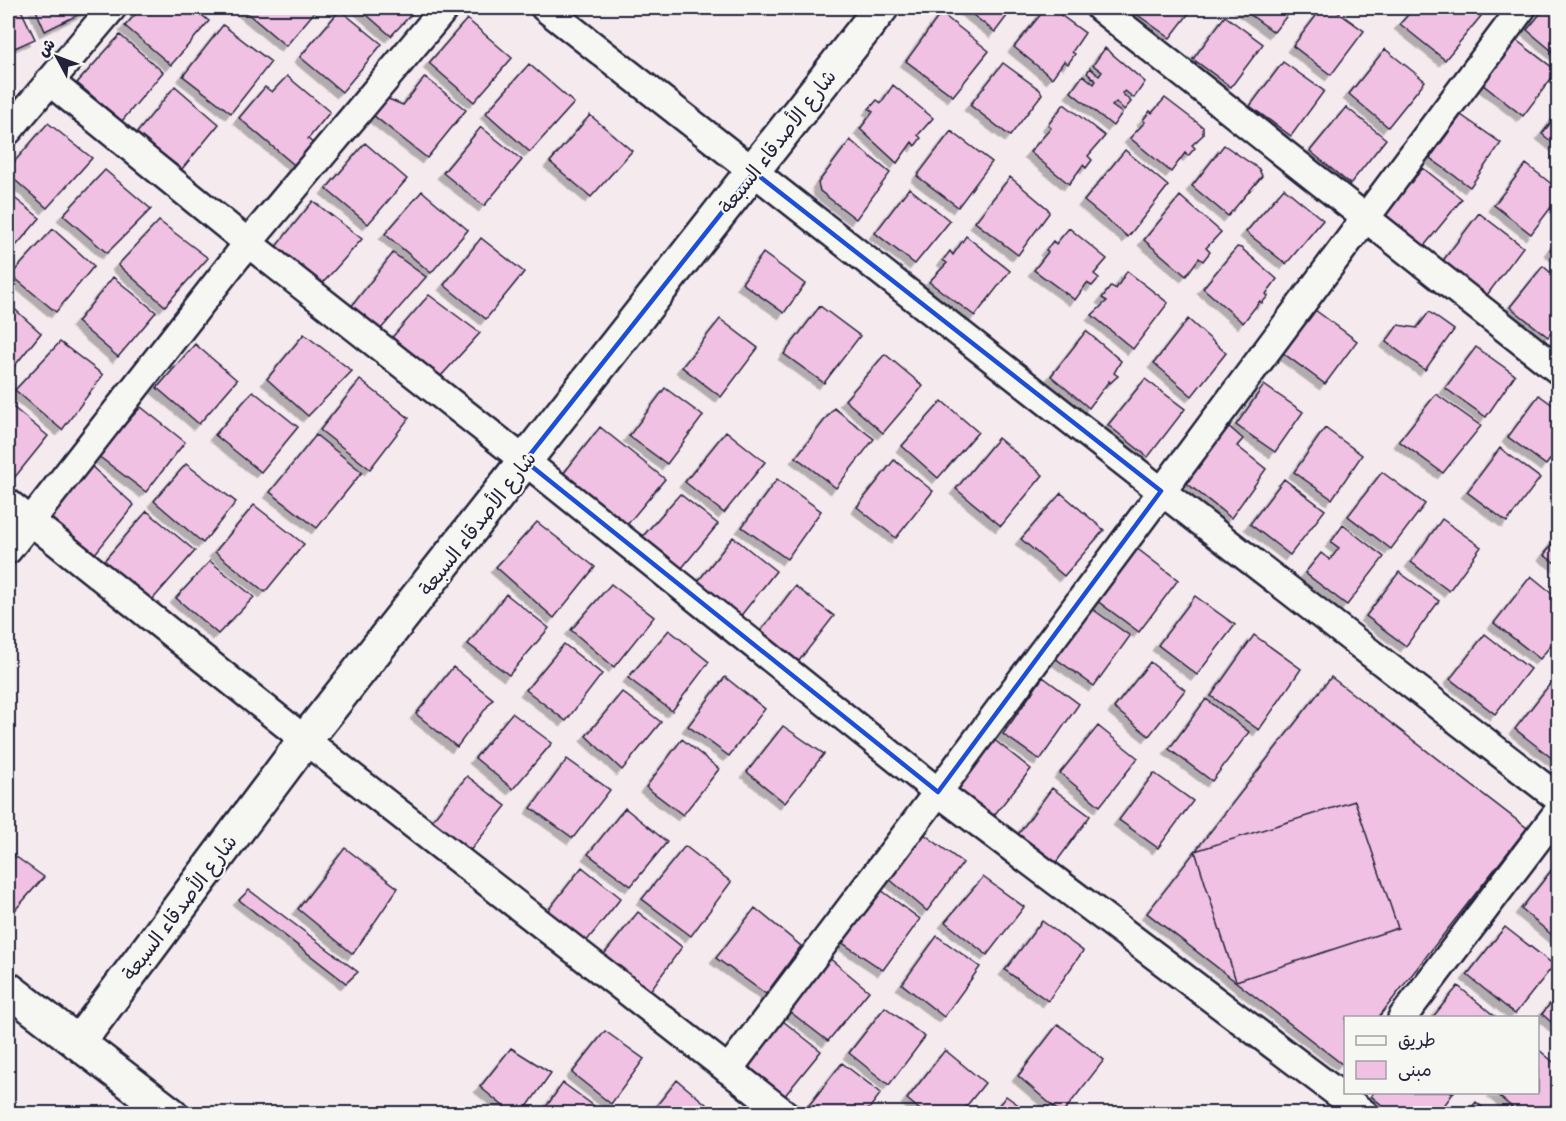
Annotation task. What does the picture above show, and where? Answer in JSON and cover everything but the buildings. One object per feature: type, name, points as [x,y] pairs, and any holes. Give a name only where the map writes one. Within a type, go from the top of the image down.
[{"type":"street","points":[[8,131],[112,8]]},
{"type":"street","points":[[8,550],[248,243],[445,8]]},
{"type":"street","points":[[545,8],[1558,798]]},
{"type":"street","name":"شارع الأصدقاء السبعة","points":[[78,1042],[305,740],[881,8]]},
{"type":"street","points":[[1100,8],[1558,370]]},
{"type":"street","points":[[728,1070],[1522,8]]},
{"type":"street","points":[[49,81],[248,243],[525,461],[938,792],[1338,1100],[1365,1113]]},
{"type":"street","points":[[8,503],[305,740],[785,1113]]},
{"type":"street","points":[[1403,1016],[1558,812]]},
{"type":"street","points":[[8,989],[171,1113]]},
{"type":"highlighted area","points":[[754,172],[1161,491],[938,792],[525,461]]}]
